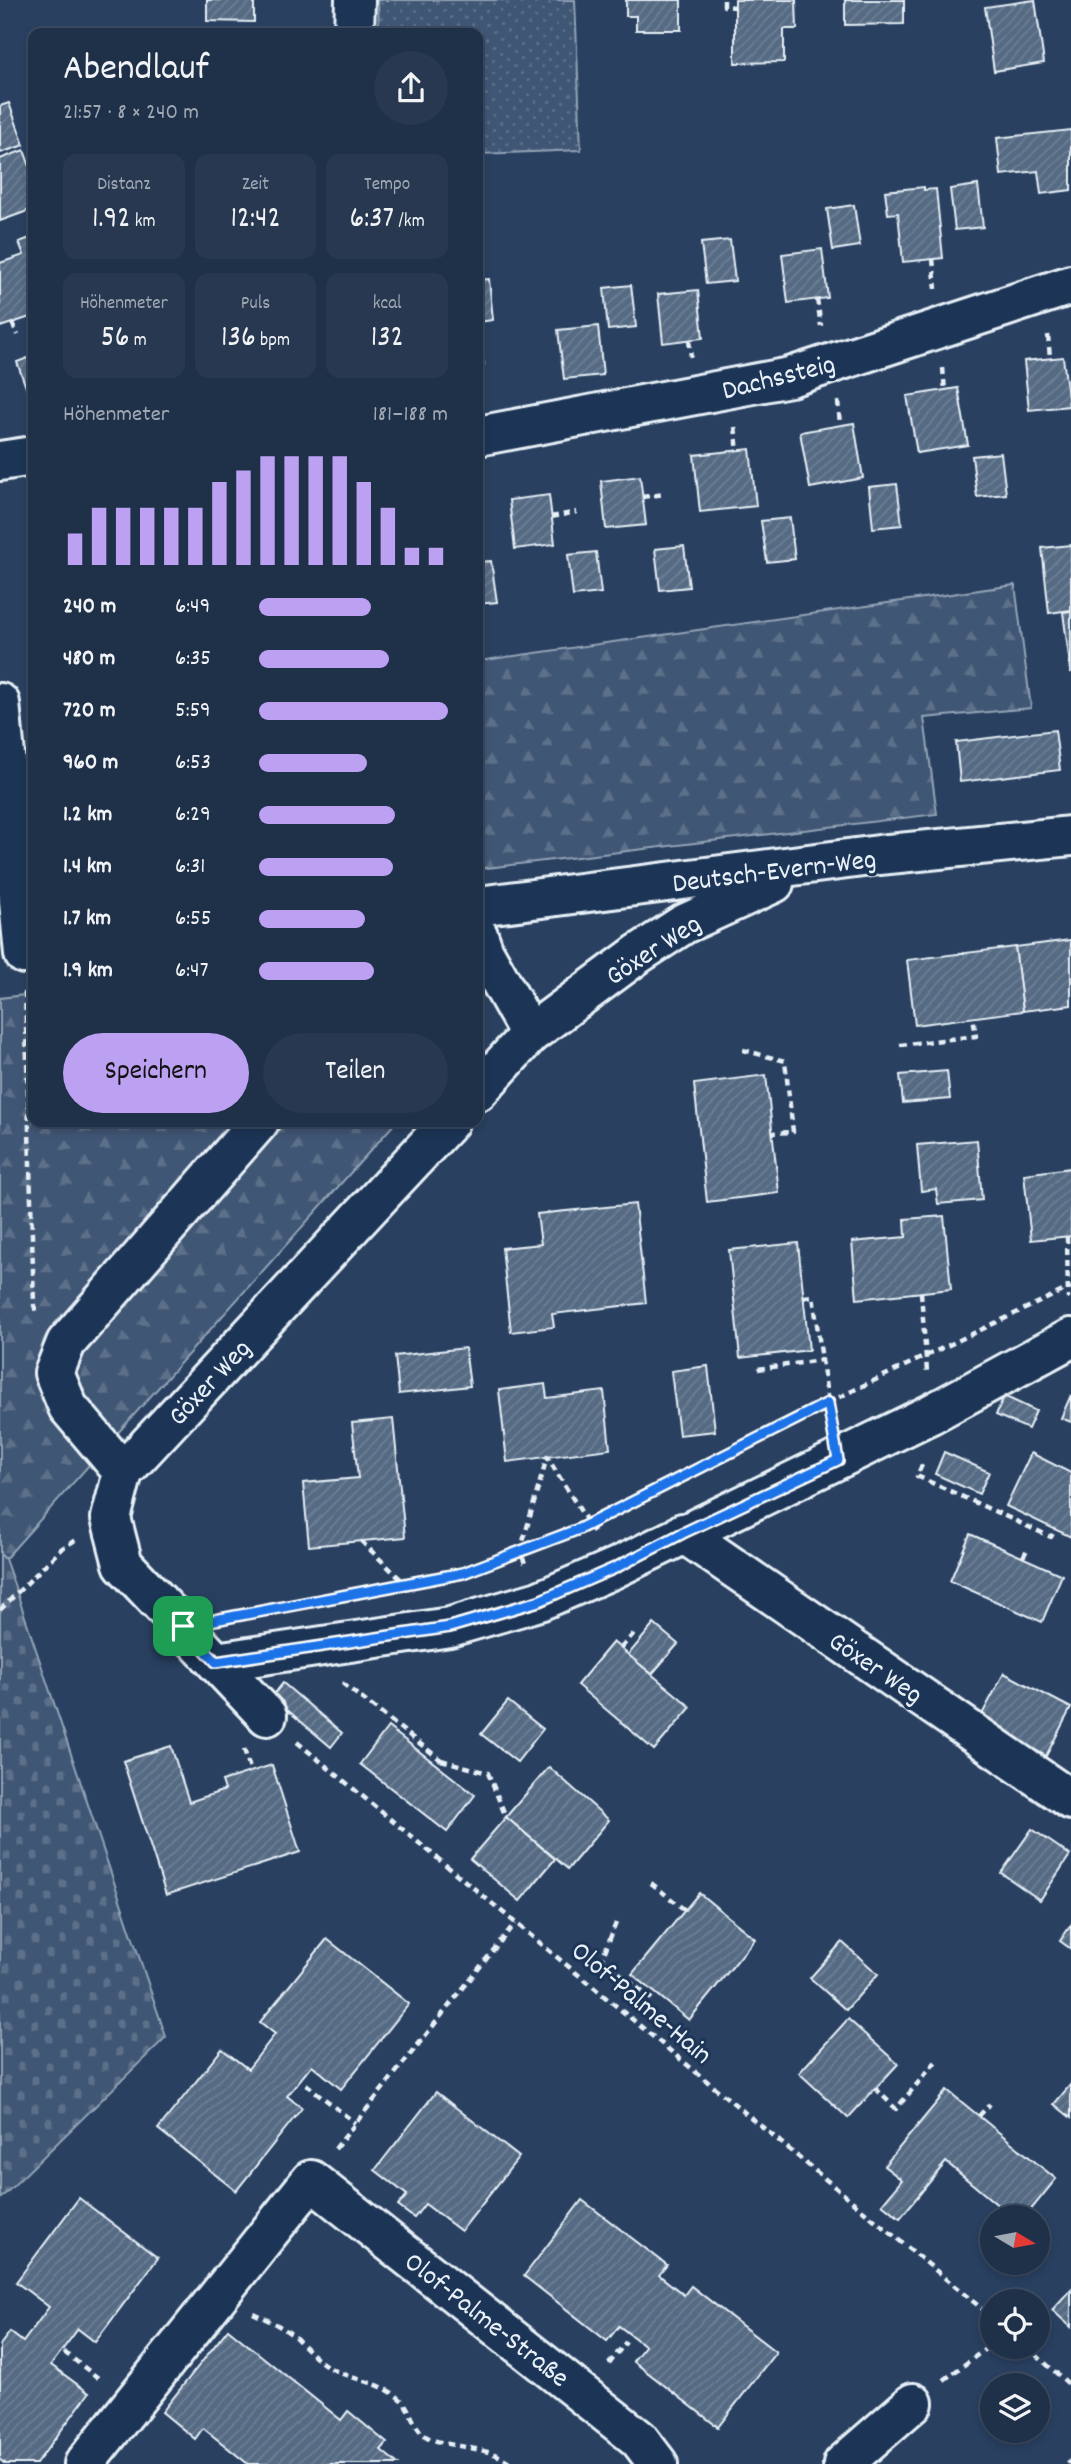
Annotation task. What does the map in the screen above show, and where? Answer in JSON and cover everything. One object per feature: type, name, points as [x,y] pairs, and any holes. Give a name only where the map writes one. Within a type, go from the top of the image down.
[{"type":"street","points":[[354,28],[355,0]]},
{"type":"street","name":"Dachssteig","points":[[483,435],[790,377],[1071,285]]},
{"type":"street","points":[[0,461],[28,457]]},
{"type":"street","points":[[0,704],[19,955]]},
{"type":"street","name":"Deutsch-Evern-Weg","points":[[483,905],[822,863],[1071,836]]},
{"type":"street","name":"Göxer Weg","points":[[483,1086],[530,1034],[684,923],[822,863]]},
{"type":"street","points":[[483,947],[530,1034]]},
{"type":"street","points":[[123,1472],[68,1407],[54,1373],[66,1343],[255,1127]]},
{"type":"street","name":"Göxer Weg","points":[[267,1716],[123,1564],[111,1518],[123,1472],[444,1127]]},
{"type":"street","points":[[216,1662],[450,1627],[539,1601],[615,1568],[931,1414],[1070,1338]]},
{"type":"street","name":"Göxer Weg","points":[[683,1533],[1071,1800]]},
{"type":"street","points":[[84,2464],[311,2180]]},
{"type":"street","name":"Olof-Palme-Straße","points":[[311,2180],[639,2439],[658,2464]]},
{"type":"street","points":[[843,2464],[913,2403]]},
{"type":"path","points":[[724,0],[724,6],[735,7]]},
{"type":"path","points":[[12,323],[18,335]]},
{"type":"path","points":[[642,497],[665,494]]},
{"type":"path","points":[[551,517],[577,512]]},
{"type":"path","points":[[19,955],[34,1305],[37,1316]]},
{"type":"path","points":[[900,1045],[975,1036],[973,1017]]},
{"type":"path","points":[[743,1050],[785,1061],[793,1132],[773,1132]]},
{"type":"path","points":[[1067,1236],[1070,1338]]},
{"type":"path","points":[[275,1609],[463,1573],[520,1552],[589,1524],[828,1403],[1070,1288]]},
{"type":"path","points":[[921,1292],[931,1414]]},
{"type":"path","points":[[804,1297],[813,1296],[838,1460]]},
{"type":"path","points":[[758,1369],[822,1360]]},
{"type":"path","points":[[539,1601],[520,1552],[547,1457],[615,1568]]},
{"type":"path","points":[[925,1457],[917,1476],[1051,1537],[1055,1530]]},
{"type":"path","points":[[0,1610],[61,1549],[111,1518]]},
{"type":"path","points":[[360,1541],[450,1627]]},
{"type":"path","points":[[1023,1558],[1028,1548]]},
{"type":"path","points":[[621,1648],[635,1632]]},
{"type":"path","points":[[299,1650],[441,1760],[488,1773],[506,1817]]},
{"type":"path","name":"Olof-Palme-Hain","points":[[267,1716],[980,2307]]},
{"type":"path","points":[[437,1766],[441,1760]]},
{"type":"path","points":[[651,1883],[685,1909]]},
{"type":"path","points":[[311,2180],[515,1923]]},
{"type":"path","points":[[616,1923],[602,1959],[650,1998],[655,1992]]},
{"type":"path","points":[[875,2088],[896,2109],[938,2059]]},
{"type":"path","points":[[306,2084],[355,2123]]},
{"type":"path","points":[[979,2116],[990,2104]]},
{"type":"path","points":[[214,2300],[274,2323],[293,2336],[319,2362],[337,2372],[384,2386],[402,2400],[415,2425],[430,2438],[477,2449],[506,2459],[512,2464]]},
{"type":"path","points":[[913,2403],[980,2353]]},
{"type":"path","points":[[1041,2359],[1071,2386]]},
{"type":"green space","points":[[378,0],[575,0],[581,150],[483,154],[483,28],[379,28]]},
{"type":"green space","points":[[1015,585],[1031,708],[924,718],[937,814],[483,868],[483,660]]},
{"type":"green space","points":[[28,995],[28,1127],[392,1127],[5,1559],[0,1554],[0,998]]},
{"type":"green space","points":[[0,1554],[5,1559],[17,1593],[166,2037],[0,2199]]},
{"type":"building","points":[[207,0],[254,0],[254,22],[207,21]]},
{"type":"building","points":[[626,0],[681,0],[681,30],[636,30],[636,16],[626,16]]},
{"type":"building","points":[[735,0],[796,0],[797,29],[784,29],[784,62],[735,63]]},
{"type":"building","points":[[845,0],[904,0],[904,24],[845,25]]},
{"type":"building","points":[[1035,0],[1044,63],[994,71],[985,7]]},
{"type":"building","points":[[9,103],[24,145],[0,153],[0,106]]},
{"type":"building","points":[[1071,130],[1071,190],[1041,194],[1038,171],[1001,175],[997,138]]},
{"type":"building","points":[[24,150],[28,161],[28,211],[0,221],[0,159]]},
{"type":"building","points":[[978,185],[983,227],[955,230],[950,189]]},
{"type":"building","points":[[924,187],[924,190],[936,189],[943,258],[903,262],[898,213],[888,214],[885,191]]},
{"type":"building","points":[[854,205],[860,246],[833,250],[827,209]]},
{"type":"building","points":[[28,239],[28,318],[0,327],[0,263],[24,255],[19,242]]},
{"type":"building","points":[[730,240],[735,281],[706,284],[701,243]]},
{"type":"building","points":[[822,249],[828,298],[788,303],[782,254]]},
{"type":"building","points":[[489,279],[493,320],[483,321],[483,280]]},
{"type":"building","points":[[631,285],[636,327],[608,330],[604,288]]},
{"type":"building","points":[[698,290],[703,338],[663,343],[658,294]]},
{"type":"building","points":[[598,326],[603,375],[564,379],[558,330]]},
{"type":"building","points":[[1063,357],[1069,406],[1029,410],[1024,361]]},
{"type":"building","points":[[28,358],[28,393],[17,362]]},
{"type":"building","points":[[958,388],[968,445],[917,453],[907,396]]},
{"type":"building","points":[[854,423],[863,478],[810,488],[800,432]]},
{"type":"building","points":[[750,449],[756,506],[700,512],[694,455]]},
{"type":"building","points":[[1001,453],[1006,494],[977,497],[972,456]]},
{"type":"building","points":[[640,476],[646,525],[606,529],[601,481]]},
{"type":"building","points":[[897,484],[902,525],[873,528],[869,487]]},
{"type":"building","points":[[549,495],[555,544],[515,549],[509,500]]},
{"type":"building","points":[[790,518],[795,559],[767,562],[761,521]]},
{"type":"building","points":[[1071,545],[1071,610],[1049,613],[1042,548]]},
{"type":"building","points":[[684,546],[689,587],[660,590],[655,549]]},
{"type":"building","points":[[596,552],[601,593],[573,596],[568,555]]},
{"type":"building","points":[[491,561],[497,602],[483,603],[483,562]]},
{"type":"building","points":[[1071,611],[1071,673],[1063,612]]},
{"type":"building","points":[[1055,730],[1060,770],[960,782],[956,742]]},
{"type":"building","points":[[1071,940],[1071,1005],[1023,1011],[1015,947]]},
{"type":"building","points":[[1015,947],[1023,1011],[915,1025],[907,960]]},
{"type":"building","points":[[947,1071],[950,1099],[903,1103],[900,1075]]},
{"type":"building","points":[[766,1075],[779,1193],[707,1202],[694,1084]]},
{"type":"building","points":[[977,1140],[982,1200],[938,1204],[936,1189],[921,1191],[917,1145]]},
{"type":"building","points":[[1071,1168],[1071,1236],[1031,1240],[1024,1174]]},
{"type":"building","points":[[635,1204],[646,1303],[552,1314],[554,1327],[511,1332],[502,1248],[541,1244],[537,1214]]},
{"type":"building","points":[[944,1216],[951,1289],[857,1299],[852,1242],[906,1237],[905,1219]]},
{"type":"building","points":[[798,1243],[809,1350],[740,1358],[729,1250]]},
{"type":"building","points":[[465,1348],[470,1386],[399,1394],[395,1356]]},
{"type":"building","points":[[708,1366],[715,1431],[679,1435],[671,1371]]},
{"type":"building","points":[[545,1384],[547,1398],[604,1391],[610,1449],[507,1462],[499,1390]]},
{"type":"building","points":[[1071,1395],[1071,1422],[1061,1418]]},
{"type":"building","points":[[1004,1396],[1036,1411],[1028,1429],[996,1415]]},
{"type":"building","points":[[393,1419],[405,1537],[309,1546],[303,1483],[358,1478],[352,1423]]},
{"type":"building","points":[[944,1452],[989,1472],[979,1494],[935,1474]]},
{"type":"building","points":[[1031,1453],[1071,1473],[1071,1537],[1006,1506]]},
{"type":"building","points":[[970,1534],[1062,1575],[1042,1622],[950,1581]]},
{"type":"building","points":[[654,1624],[678,1644],[652,1674],[628,1655]]},
{"type":"building","points":[[613,1642],[691,1707],[654,1750],[577,1685]]},
{"type":"building","points":[[1004,1673],[1071,1708],[1046,1756],[979,1720]]},
{"type":"building","points":[[283,1683],[342,1733],[331,1747],[272,1697]]},
{"type":"building","points":[[508,1701],[543,1729],[517,1762],[481,1734]]},
{"type":"building","points":[[388,1727],[475,1795],[447,1832],[360,1764]]},
{"type":"building","points":[[171,1746],[189,1802],[225,1790],[222,1781],[272,1765],[300,1852],[166,1895],[123,1761]]},
{"type":"building","points":[[549,1767],[609,1820],[568,1869],[506,1817]]},
{"type":"building","points":[[506,1817],[555,1859],[520,1901],[470,1859]]},
{"type":"building","points":[[1032,1829],[1070,1855],[1040,1900],[1001,1873]]},
{"type":"building","points":[[699,1893],[755,1939],[689,2020],[632,1974]]},
{"type":"building","points":[[1071,1925],[1071,1949],[1060,1941]]},
{"type":"building","points":[[327,1939],[409,2004],[341,2089],[312,2065],[287,2096],[302,2108],[236,2191],[158,2129],[222,2049],[248,2069],[275,2034],[260,2022]]},
{"type":"building","points":[[842,1942],[878,1974],[846,2010],[810,1978]]},
{"type":"building","points":[[848,2019],[898,2064],[848,2118],[799,2073]]},
{"type":"building","points":[[1071,2084],[1071,2118],[1054,2104]]},
{"type":"building","points":[[947,2090],[1056,2179],[1035,2205],[998,2205],[946,2162],[900,2218],[882,2204],[902,2180],[884,2166]]},
{"type":"building","points":[[436,2092],[519,2157],[461,2231],[425,2204],[414,2218],[398,2206],[407,2195],[375,2170]]},
{"type":"building","points":[[79,2198],[158,2258],[95,2342],[78,2329],[51,2365],[89,2393],[36,2464],[6,2464],[0,2459],[0,2345],[10,2332],[23,2342],[49,2307],[16,2282]]},
{"type":"building","points":[[582,2200],[667,2265],[659,2275],[684,2295],[691,2286],[776,2352],[718,2427],[633,2361],[645,2346],[619,2326],[607,2341],[524,2276]]},
{"type":"building","points":[[1071,2289],[1071,2327],[1052,2310]]},
{"type":"building","points":[[228,2329],[341,2420],[348,2411],[387,2443],[381,2450],[398,2464],[248,2464],[203,2428],[195,2439],[162,2412]]},
{"type":"route","points":[[828,1403],[838,1460],[579,1585],[539,1601],[450,1627],[216,1662],[183,1626],[463,1573],[579,1529],[828,1403]]}]
